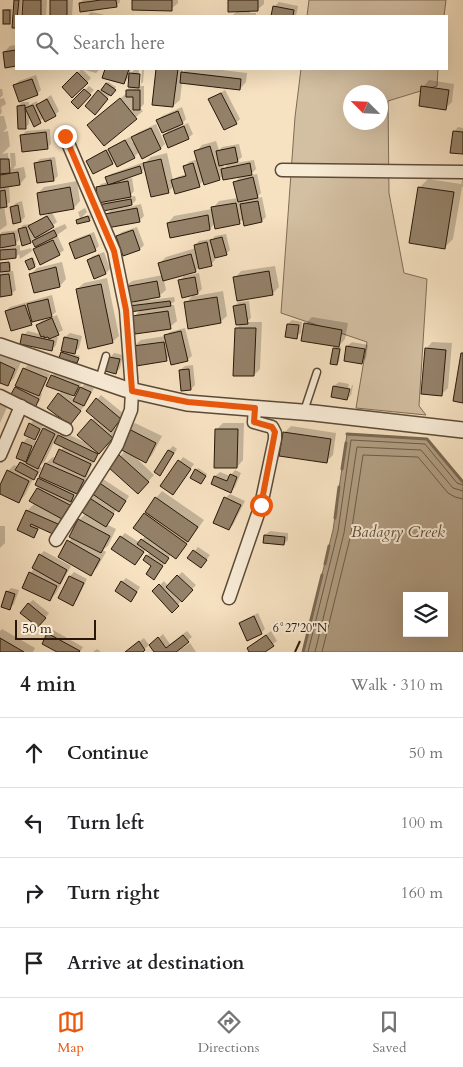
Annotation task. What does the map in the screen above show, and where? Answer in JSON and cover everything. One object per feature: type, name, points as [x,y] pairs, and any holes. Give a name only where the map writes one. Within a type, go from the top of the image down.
[{"type":"street","points":[[56,540],[117,445],[131,410],[132,391],[126,310],[114,251],[65,136]]},
{"type":"street","points":[[282,170],[463,172]]},
{"type":"street","points":[[0,346],[132,391],[188,402],[304,412],[463,430]]},
{"type":"street","points":[[0,396],[66,429]]},
{"type":"street","points":[[0,455],[21,406]]},
{"type":"street","points":[[229,598],[261,505],[275,439],[275,432],[272,427],[254,422],[255,408]]},
{"type":"lane","points":[[99,380],[106,356]]},
{"type":"lane","points":[[304,412],[317,372]]},
{"type":"shaded area","points":[[309,0],[446,0],[444,15],[307,15]]},
{"type":"shaded area","points":[[301,70],[438,70],[437,86],[388,101],[389,193],[404,273],[427,279],[419,406],[426,415],[356,408],[367,342],[281,313],[295,117]]},
{"type":"water","name":"Badagry Creek","points":[[347,434],[427,439],[463,482],[463,652],[303,652],[333,530]]},
{"type":"building","points":[[14,0],[19,0],[17,15],[15,15],[15,28],[12,28]]},
{"type":"building","points":[[23,0],[41,0],[41,15],[22,15]]},
{"type":"building","points":[[50,0],[67,0],[67,15],[50,15]]},
{"type":"building","points":[[116,0],[117,7],[80,12],[79,3]]},
{"type":"building","points":[[132,0],[172,0],[172,11],[132,10]]},
{"type":"building","points":[[228,0],[258,0],[258,11],[228,12]]},
{"type":"building","points":[[273,6],[294,10],[293,15],[271,15]]},
{"type":"building","points":[[3,10],[10,10],[10,24],[3,24]]},
{"type":"building","points":[[15,50],[15,66],[5,68],[3,52]]},
{"type":"building","points":[[105,70],[129,70],[124,84],[102,78]]},
{"type":"building","points":[[156,70],[178,70],[173,107],[152,105]]},
{"type":"building","points":[[77,72],[88,83],[72,98],[62,87]]},
{"type":"building","points":[[181,72],[241,79],[240,90],[180,83]]},
{"type":"building","points":[[129,73],[140,74],[139,88],[128,87]]},
{"type":"building","points":[[32,79],[38,95],[19,102],[13,85]]},
{"type":"building","points":[[106,83],[116,90],[111,96],[101,90]]},
{"type":"building","points":[[421,86],[449,90],[446,110],[419,106]]},
{"type":"building","points":[[84,89],[91,95],[78,109],[71,102]]},
{"type":"building","points":[[98,90],[108,99],[95,115],[85,106]]},
{"type":"building","points":[[126,90],[140,90],[140,110],[133,110],[133,97],[126,97]]},
{"type":"building","points":[[221,93],[237,124],[224,130],[208,99]]},
{"type":"building","points":[[120,98],[137,119],[104,146],[87,125]]},
{"type":"building","points":[[47,99],[56,116],[45,122],[36,105]]},
{"type":"building","points":[[25,105],[26,129],[18,129],[17,106]]},
{"type":"building","points":[[33,105],[41,123],[34,127],[25,108]]},
{"type":"building","points":[[178,111],[183,124],[162,133],[156,120]]},
{"type":"building","points":[[184,126],[189,139],[168,148],[163,135]]},
{"type":"building","points":[[151,128],[161,149],[142,159],[131,137]]},
{"type":"building","points":[[453,131],[463,132],[463,154],[450,153]]},
{"type":"building","points":[[46,132],[48,149],[22,152],[20,135]]},
{"type":"building","points":[[125,140],[135,158],[117,167],[108,149]]},
{"type":"building","points":[[210,146],[220,180],[204,185],[194,151]]},
{"type":"building","points":[[235,147],[238,162],[219,166],[216,151]]},
{"type":"building","points":[[106,150],[113,164],[93,174],[86,161]]},
{"type":"building","points":[[0,159],[9,159],[10,173],[0,174]]},
{"type":"building","points":[[161,159],[169,193],[151,197],[143,163]]},
{"type":"building","points":[[51,160],[54,181],[37,183],[34,163]]},
{"type":"building","points":[[193,163],[200,187],[175,194],[171,180],[186,176],[183,166]]},
{"type":"building","points":[[250,163],[252,175],[223,180],[221,169]]},
{"type":"building","points":[[140,166],[142,173],[108,185],[105,177]]},
{"type":"building","points":[[18,172],[20,185],[0,188],[0,175]]},
{"type":"building","points":[[253,177],[258,198],[238,202],[233,182]]},
{"type":"building","points":[[128,181],[131,197],[98,203],[96,187]]},
{"type":"building","points":[[70,187],[74,209],[40,215],[37,193]]},
{"type":"building","points":[[418,187],[454,192],[445,249],[409,243]]},
{"type":"building","points":[[5,190],[7,207],[0,208],[0,191]]},
{"type":"building","points":[[131,199],[132,205],[99,212],[98,205]]},
{"type":"building","points":[[258,201],[262,222],[244,226],[240,204]]},
{"type":"building","points":[[236,203],[240,224],[215,229],[211,207]]},
{"type":"building","points":[[18,205],[21,222],[13,224],[10,207]]},
{"type":"building","points":[[137,208],[140,222],[107,228],[105,214]]},
{"type":"building","points":[[208,215],[210,230],[170,238],[167,223]]},
{"type":"building","points":[[47,216],[54,227],[35,238],[28,226]]},
{"type":"building","points":[[88,216],[90,221],[77,224],[76,220]]},
{"type":"building","points":[[26,227],[31,243],[22,246],[18,229]]},
{"type":"building","points":[[54,230],[57,236],[35,247],[32,241]]},
{"type":"building","points":[[133,230],[140,250],[123,256],[116,236]]},
{"type":"building","points":[[14,233],[16,245],[0,248],[0,235]]},
{"type":"building","points":[[90,235],[96,251],[75,259],[69,243]]},
{"type":"building","points":[[222,237],[227,255],[215,258],[210,240]]},
{"type":"building","points":[[53,240],[60,255],[40,265],[33,249]]},
{"type":"building","points":[[207,242],[212,266],[199,269],[194,245]]},
{"type":"building","points":[[16,249],[16,258],[0,260],[0,250]]},
{"type":"building","points":[[191,254],[196,272],[163,281],[158,263]]},
{"type":"building","points":[[99,255],[106,274],[94,279],[87,260]]},
{"type":"building","points":[[32,258],[35,267],[29,270],[25,261]]},
{"type":"building","points":[[9,262],[10,271],[0,272],[0,263]]},
{"type":"building","points":[[56,267],[60,287],[34,293],[29,274]]},
{"type":"building","points":[[269,271],[273,295],[237,301],[233,277]]},
{"type":"building","points":[[9,274],[12,295],[0,297],[0,275]]},
{"type":"building","points":[[195,277],[198,294],[182,298],[178,280]]},
{"type":"building","points":[[157,281],[160,297],[127,303],[124,287]]},
{"type":"building","points":[[101,284],[113,343],[88,349],[76,289]]},
{"type":"building","points":[[217,297],[221,323],[188,329],[184,302]]},
{"type":"building","points":[[48,299],[52,317],[32,322],[27,304]]},
{"type":"building","points":[[170,301],[171,306],[130,312],[129,306]]},
{"type":"building","points":[[245,304],[248,324],[236,325],[233,306]]},
{"type":"building","points":[[25,305],[32,325],[11,331],[5,311]]},
{"type":"building","points":[[168,311],[171,329],[135,334],[132,316]]},
{"type":"building","points":[[52,318],[59,335],[49,339],[48,337],[44,338],[44,336],[41,337],[36,325]]},
{"type":"building","points":[[304,323],[342,330],[339,347],[301,341]]},
{"type":"building","points":[[287,324],[299,325],[297,339],[285,337]]},
{"type":"building","points":[[235,328],[256,328],[254,376],[233,376]]},
{"type":"building","points":[[181,331],[188,361],[171,365],[164,335]]},
{"type":"building","points":[[22,334],[54,341],[52,351],[20,344]]},
{"type":"building","points":[[64,337],[78,340],[75,354],[61,351]]},
{"type":"building","points":[[164,342],[167,361],[136,366],[133,346]]},
{"type":"building","points":[[346,346],[365,349],[362,364],[344,361]]},
{"type":"building","points":[[333,348],[340,349],[337,365],[330,364]]},
{"type":"building","points":[[425,348],[446,350],[442,396],[421,394]]},
{"type":"building","points":[[61,352],[79,358],[77,363],[59,358]]},
{"type":"building","points":[[461,353],[463,353],[463,403],[453,401]]},
{"type":"building","points":[[109,357],[120,359],[116,374],[105,371]]},
{"type":"building","points":[[0,362],[15,369],[8,386],[0,383]]},
{"type":"building","points":[[23,368],[47,378],[39,396],[15,386]]},
{"type":"building","points":[[189,369],[191,390],[181,391],[179,370]]},
{"type":"building","points":[[51,375],[79,386],[74,396],[46,386]]},
{"type":"building","points":[[333,386],[350,389],[347,400],[331,397]]},
{"type":"building","points":[[15,387],[39,399],[35,408],[10,396]]},
{"type":"building","points":[[80,387],[91,392],[84,406],[73,401]]},
{"type":"building","points":[[58,393],[81,411],[70,425],[47,408]]},
{"type":"building","points":[[96,398],[121,419],[111,432],[86,411]]},
{"type":"building","points":[[91,419],[113,438],[99,454],[77,435]]},
{"type":"building","points":[[29,423],[40,429],[35,440],[24,435]]},
{"type":"building","points":[[43,428],[55,434],[38,469],[26,463]]},
{"type":"building","points":[[127,428],[156,443],[146,463],[118,448]]},
{"type":"building","points":[[215,429],[238,429],[237,468],[214,468]]},
{"type":"building","points":[[283,432],[331,439],[327,463],[279,456]]},
{"type":"building","points":[[58,435],[98,454],[94,462],[54,443]]},
{"type":"building","points":[[22,442],[32,446],[26,462],[16,458]]},
{"type":"building","points":[[59,449],[91,464],[85,477],[53,462]]},
{"type":"building","points":[[168,450],[174,453],[160,476],[154,472]]},
{"type":"building","points":[[119,455],[149,482],[138,494],[108,467]]},
{"type":"building","points":[[178,460],[191,469],[173,495],[160,486]]},
{"type":"building","points":[[20,462],[38,472],[34,480],[15,470]]},
{"type":"building","points":[[45,463],[84,480],[77,494],[39,477]]},
{"type":"building","points":[[195,469],[206,476],[201,484],[190,478]]},
{"type":"building","points":[[7,470],[29,481],[19,503],[0,494],[0,485]]},
{"type":"building","points":[[230,474],[237,477],[231,493],[211,484],[214,476],[227,481]]},
{"type":"building","points":[[38,478],[74,495],[71,502],[35,485]]},
{"type":"building","points":[[98,482],[126,501],[119,512],[91,493]]},
{"type":"building","points":[[37,488],[70,505],[62,519],[29,501]]},
{"type":"building","points":[[88,497],[114,514],[106,527],[80,511]]},
{"type":"building","points":[[155,497],[198,527],[188,542],[145,512]]},
{"type":"building","points":[[224,497],[241,505],[229,530],[213,523]]},
{"type":"building","points":[[26,510],[58,524],[53,534],[31,524],[30,526],[38,529],[34,538],[17,530]]},
{"type":"building","points":[[144,513],[187,544],[176,559],[133,528]]},
{"type":"building","points":[[78,519],[110,536],[101,553],[69,537]]},
{"type":"building","points":[[264,535],[285,537],[284,545],[263,543]]},
{"type":"building","points":[[120,536],[144,552],[135,565],[111,549]]},
{"type":"building","points":[[141,539],[169,558],[165,564],[137,544]]},
{"type":"building","points":[[67,540],[100,559],[91,576],[58,557]]},
{"type":"building","points":[[193,550],[207,560],[201,568],[187,558]]},
{"type":"building","points":[[39,554],[67,570],[60,584],[32,568]]},
{"type":"building","points":[[146,555],[163,566],[154,580],[146,574],[151,566],[143,560]]},
{"type":"building","points":[[29,572],[57,586],[50,601],[22,588]]},
{"type":"building","points":[[177,575],[193,590],[182,602],[166,587]]},
{"type":"building","points":[[69,576],[84,583],[73,606],[58,598]]},
{"type":"building","points":[[121,581],[137,592],[131,602],[115,591]]},
{"type":"building","points":[[159,584],[179,606],[172,613],[152,591]]},
{"type":"building","points":[[6,591],[15,594],[10,610],[1,607]]},
{"type":"building","points":[[28,603],[46,618],[38,627],[20,613]]},
{"type":"building","points":[[254,616],[262,634],[247,641],[239,623]]},
{"type":"building","points":[[47,633],[80,651],[57,652],[42,644]]},
{"type":"building","points":[[183,635],[189,642],[176,652],[154,652],[149,645],[158,637],[166,648]]},
{"type":"building","points":[[266,635],[274,646],[265,652],[249,652],[247,648]]},
{"type":"building","points":[[0,638],[24,652],[0,652]]},
{"type":"building","points":[[139,641],[145,650],[143,652],[125,652]]},
{"type":"waterway","points":[[347,434],[427,439],[463,482]]},
{"type":"waterway","points":[[342,469],[346,443]]},
{"type":"waterway","points":[[335,518],[339,487]]},
{"type":"waterway","points":[[325,564],[329,546]]},
{"type":"waterway","points":[[303,652],[322,575]]},
{"type":"route","points":[[65,136],[97,215],[114,251],[126,310],[132,391],[188,402],[255,408],[254,422],[272,427],[275,432],[261,505]]}]
